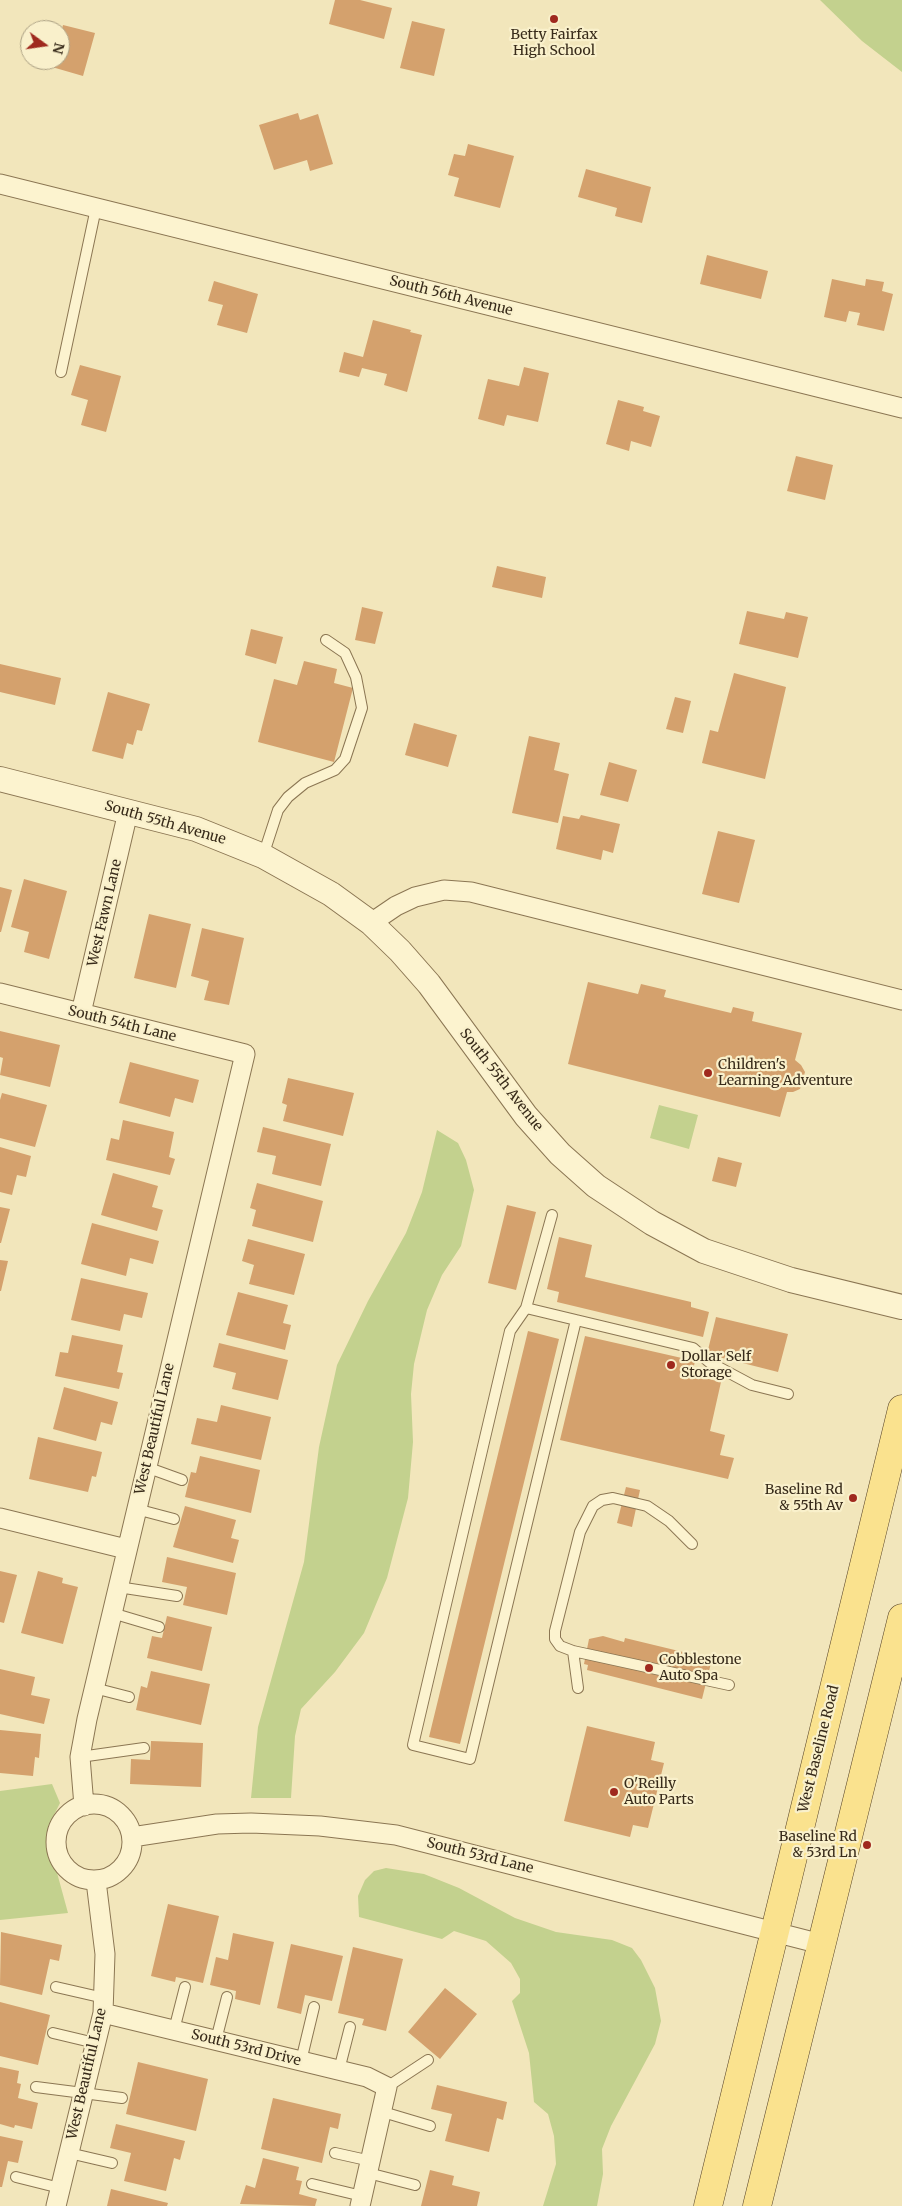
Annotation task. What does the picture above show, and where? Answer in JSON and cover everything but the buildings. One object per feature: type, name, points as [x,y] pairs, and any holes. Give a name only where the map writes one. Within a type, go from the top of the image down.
[{"type":"main road","name":"West Baseline Road","points":[[708,2206],[902,1409]]},
{"type":"main road","points":[[757,2206],[902,1618]]},
{"type":"street","name":"South 56th Avenue","points":[[0,184],[902,408]]},
{"type":"street","name":"South 55th Avenue","points":[[0,779],[196,829],[263,856],[331,894],[371,923],[428,984],[526,1116],[560,1154],[596,1186],[652,1223],[704,1250],[791,1280],[902,1307]]},
{"type":"street","name":"West Fawn Lane","points":[[81,1014],[128,812]]},
{"type":"street","points":[[371,923],[396,906],[415,897],[444,890],[470,892],[902,1000]]},
{"type":"street","name":"South 54th Lane","points":[[0,994],[245,1054]]},
{"type":"street","name":"West Beautiful Lane","points":[[84,1806],[80,1757],[94,1688],[245,1054]]},
{"type":"street","points":[[0,1518],[126,1549]]},
{"type":"street","points":[[99,1805],[111,1808],[129,1826],[132,1837],[132,1850],[127,1862],[120,1871],[109,1878],[96,1881],[84,1879],[72,1873],[58,1853],[59,1828],[76,1809],[84,1806],[99,1805]]},
{"type":"street","name":"South 53rd Lane","points":[[132,1837],[217,1824],[251,1823],[320,1826],[396,1835],[821,1944]]},
{"type":"street","name":"West Beautiful Lane","points":[[56,2206],[103,2006],[105,1954],[96,1881]]},
{"type":"street","name":"South 53rd Drive","points":[[103,2006],[174,2030],[367,2077],[387,2087]]},
{"type":"street","points":[[361,2201],[383,2112],[387,2087]]},
{"type":"lane","points":[[61,372],[96,208]]},
{"type":"lane","points":[[263,856],[278,810],[288,797],[305,783],[335,770],[345,759],[362,708],[356,677],[345,653],[326,640]]},
{"type":"lane","points":[[552,1215],[526,1308],[510,1331],[413,1745],[470,1759],[576,1320]]},
{"type":"lane","points":[[526,1308],[693,1348],[709,1362],[752,1385],[788,1394]]},
{"type":"lane","points":[[146,1467],[182,1480]]},
{"type":"lane","points":[[692,1544],[669,1521],[647,1506],[613,1498],[602,1500],[593,1506],[580,1532],[555,1631],[555,1639],[560,1646],[573,1651],[729,1685]]},
{"type":"lane","points":[[136,1509],[174,1519]]},
{"type":"lane","points":[[118,1587],[177,1596]]},
{"type":"lane","points":[[112,1613],[159,1627]]},
{"type":"lane","points":[[573,1651],[578,1688]]},
{"type":"lane","points":[[94,1688],[129,1697]]},
{"type":"lane","points":[[80,1757],[144,1748]]},
{"type":"lane","points":[[56,1987],[103,2006]]},
{"type":"lane","points":[[174,2030],[185,1987]]},
{"type":"lane","points":[[216,2040],[227,1998]]},
{"type":"lane","points":[[301,2061],[314,2007]]},
{"type":"lane","points":[[339,2070],[350,2026]]},
{"type":"lane","points":[[53,2032],[95,2043]]},
{"type":"lane","points":[[387,2087],[428,2060]]},
{"type":"lane","points":[[36,2087],[122,2098]]},
{"type":"lane","points":[[383,2112],[430,2126]]},
{"type":"lane","points":[[69,2153],[112,2163]]},
{"type":"lane","points":[[335,2153],[415,2185]]},
{"type":"lane","points":[[16,2177],[60,2188]]},
{"type":"lane","points":[[312,2184],[361,2201]]},
{"type":"green space","points":[[820,0],[902,0],[902,72],[862,41]]},
{"type":"green space","points":[[659,1105],[698,1115],[689,1149],[650,1138]]},
{"type":"green space","points":[[437,1130],[458,1143],[466,1160],[474,1190],[461,1246],[442,1275],[427,1310],[414,1364],[411,1394],[413,1442],[408,1498],[387,1578],[364,1633],[335,1672],[301,1709],[295,1736],[291,1798],[251,1798],[258,1727],[304,1562],[319,1447],[337,1365],[368,1301],[406,1233],[422,1192]]},
{"type":"green space","points":[[52,1784],[60,1803],[51,1821],[47,1847],[56,1869],[68,1913],[0,1920],[0,1791]]},
{"type":"green space","points":[[386,1868],[424,1874],[459,1888],[515,1918],[556,1932],[612,1940],[632,1948],[641,1960],[655,1988],[661,2021],[655,2044],[611,2126],[602,2149],[603,2174],[597,2206],[543,2206],[556,2164],[554,2136],[548,2114],[534,2102],[529,2053],[512,2001],[520,1993],[520,1979],[511,1963],[486,1941],[454,1931],[442,1939],[359,1917],[358,1896],[365,1880],[374,1871]]},
{"type":"place","name":"Betty Fairfax High School","points":[[554,19]]},
{"type":"place","name":"Children's Learning Adventure","points":[[708,1073]]},
{"type":"place","name":"Dollar Self Storage","points":[[671,1365]]},
{"type":"place","name":"Baseline Rd & 55th Av","points":[[853,1498]]},
{"type":"place","name":"Cobblestone Auto Spa","points":[[649,1668]]},
{"type":"place","name":"O'Reilly Auto Parts","points":[[614,1792]]},
{"type":"place","name":"Baseline Rd & 53rd Ln","points":[[867,1845]]}]
